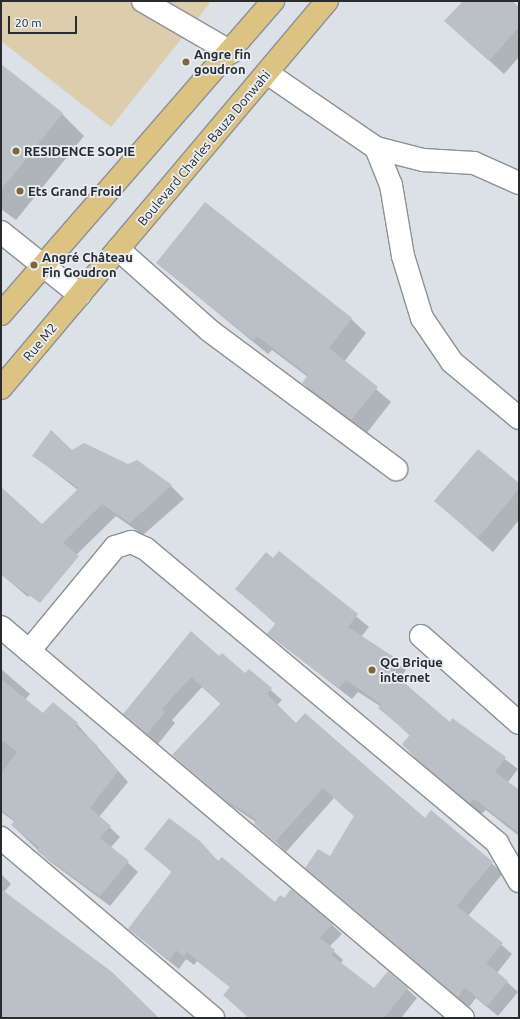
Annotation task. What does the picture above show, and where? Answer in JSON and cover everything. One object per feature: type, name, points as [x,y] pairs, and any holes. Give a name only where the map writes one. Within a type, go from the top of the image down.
[{"type":"main road","points":[[1,314],[231,52],[273,1]]},
{"type":"main road","name":"Boulevard Charles Bauza Donwahi","points":[[80,295],[327,1]]},
{"type":"main road","name":"Rue M2","points":[[1,388],[80,295]]},
{"type":"street","points":[[143,1],[231,52]]},
{"type":"street","points":[[267,74],[376,148],[422,160],[474,163],[519,183]]},
{"type":"street","points":[[376,148],[391,185],[403,256],[422,318],[452,362],[519,418]]},
{"type":"street","points":[[1,232],[80,295]]},
{"type":"street","points":[[118,249],[210,331],[396,468]]},
{"type":"street","points":[[29,651],[115,547],[131,542],[146,549],[497,843],[519,881]]},
{"type":"street","points":[[1,627],[463,1018]]},
{"type":"street","points":[[421,636],[519,723]]},
{"type":"street","points":[[1,838],[212,1018]]},
{"type":"shaded area","points":[[1,1],[207,1],[210,3],[111,127],[1,41]]},
{"type":"building","points":[[463,1],[512,1],[519,7],[519,27],[489,61],[444,21]]},
{"type":"building","name":"RESIDENCE SOPIE","points":[[1,64],[63,113],[1,190]]},
{"type":"building","points":[[205,202],[352,318],[329,348],[378,387],[351,420],[302,383],[308,375],[257,336],[254,341],[156,263]]},
{"type":"building","points":[[51,430],[72,450],[84,443],[128,464],[137,460],[172,485],[130,523],[102,504],[63,543],[79,556],[40,603],[1,575],[1,487],[42,524],[79,488],[32,456]]},
{"type":"building","points":[[478,449],[519,483],[519,489],[478,538],[434,501]]},
{"type":"building","points":[[279,551],[358,614],[348,627],[394,657],[387,668],[450,722],[452,718],[506,757],[495,772],[519,790],[519,833],[474,799],[469,803],[419,762],[402,744],[410,735],[378,708],[381,704],[346,680],[339,688],[267,634],[276,623],[235,589],[266,552],[273,558]]},
{"type":"building","points":[[191,631],[219,656],[222,653],[245,673],[249,669],[272,688],[267,694],[296,723],[305,713],[425,818],[431,810],[493,862],[457,906],[503,943],[486,963],[508,981],[487,1006],[465,988],[458,997],[305,868],[318,849],[330,856],[354,816],[323,788],[275,842],[254,824],[257,820],[220,796],[172,755],[221,703],[191,677],[162,709],[165,712],[147,734],[123,714]]},
{"type":"building","points":[[1,679],[43,713],[53,702],[78,723],[75,726],[98,746],[96,748],[118,771],[90,808],[111,826],[100,838],[129,861],[100,896],[37,851],[39,847],[11,825],[15,820],[1,810],[1,774],[17,752],[1,739]]},
{"type":"building","points":[[169,818],[200,841],[218,861],[222,857],[275,902],[280,895],[284,898],[291,889],[333,924],[320,938],[335,950],[331,955],[374,988],[388,971],[408,988],[384,1018],[249,1018],[223,995],[230,987],[187,952],[184,957],[176,950],[170,960],[128,929],[172,871],[144,849]]},
{"type":"building","points":[[1,889],[112,972],[159,1018],[1,1018]]},
{"type":"place","name":"Angre fin goudron","points":[[186,62]]},
{"type":"place","name":"RESIDENCE SOPIE","points":[[16,151]]},
{"type":"place","name":"Ets Grand Froid","points":[[20,191]]},
{"type":"place","name":"Angré Château Fin Goudron","points":[[34,265]]},
{"type":"place","name":"QG Brique internet","points":[[372,670]]}]
